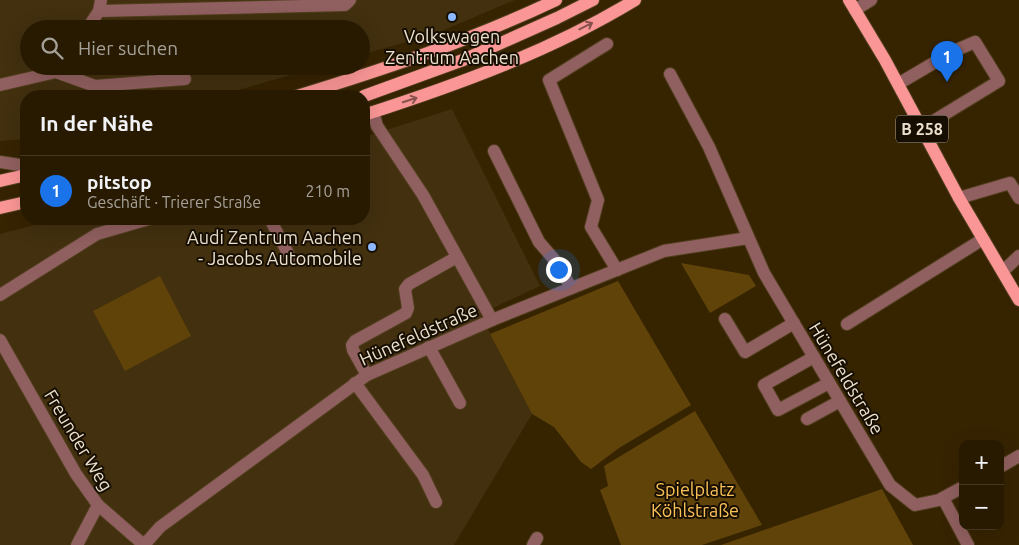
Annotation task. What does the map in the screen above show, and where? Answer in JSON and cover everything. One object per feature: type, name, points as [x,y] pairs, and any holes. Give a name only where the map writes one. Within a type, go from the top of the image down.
[{"type":"main road","points":[[370,74],[450,46],[556,0]]},
{"type":"main road","points":[[370,94],[463,60],[528,32],[594,0]]},
{"type":"main road","points":[[370,113],[436,91],[508,63],[558,40],[635,0]]},
{"type":"main road","name":"B 258","points":[[852,5],[898,84],[959,198],[1019,300]]},
{"type":"main road","points":[[317,90],[366,75]]},
{"type":"main road","points":[[0,181],[20,176]]},
{"type":"main road","points":[[0,208],[20,203]]},
{"type":"street","points":[[92,20],[100,6],[345,5],[350,0]]},
{"type":"street","points":[[852,5],[872,0]]},
{"type":"street","points":[[898,84],[954,51],[975,42],[999,81],[922,128]]},
{"type":"street","points":[[607,44],[549,80],[598,200],[591,227],[617,270]]},
{"type":"street","name":"Hünefeldstraße","points":[[670,74],[709,147],[764,273],[890,486],[915,505],[941,499],[959,489]]},
{"type":"street","points":[[0,85],[36,75]]},
{"type":"street","points":[[71,75],[95,86],[185,79]]},
{"type":"street","points":[[370,117],[423,195],[492,320]]},
{"type":"street","points":[[494,151],[539,242],[558,264],[571,288]]},
{"type":"street","points":[[0,162],[20,165]]},
{"type":"street","points":[[959,198],[1010,183],[1019,198]]},
{"type":"street","points":[[0,295],[97,234],[128,225]]},
{"type":"street","points":[[273,225],[292,259]]},
{"type":"street","name":"Hünefeldstraße","points":[[144,545],[160,527],[367,375],[492,320],[664,251],[748,238]]},
{"type":"street","points":[[848,324],[983,239]]},
{"type":"street","points":[[1002,271],[1019,256]]},
{"type":"street","points":[[367,375],[353,350],[352,345],[355,341],[406,313],[408,308],[405,289],[409,284],[457,257]]},
{"type":"street","points":[[725,319],[745,352],[794,323]]},
{"type":"street","name":"Freunder Weg","points":[[0,340],[76,474],[98,504],[144,545]]},
{"type":"street","points":[[429,347],[460,403]]},
{"type":"street","points":[[814,357],[764,385],[778,410],[829,383]]},
{"type":"street","points":[[355,383],[423,475],[436,502]]},
{"type":"street","points":[[807,419],[840,401]]},
{"type":"street","points":[[1004,465],[1019,456]]},
{"type":"street","points":[[941,499],[968,545]]},
{"type":"street","points":[[77,545],[98,504]]},
{"type":"shaded area","points":[[0,0],[515,0],[437,33],[370,52],[370,20],[20,20],[20,75],[291,75],[239,90],[20,90],[20,139],[0,141]]},
{"type":"shaded area","points":[[452,109],[540,286],[480,314],[532,414],[454,545],[0,545],[0,234],[35,225],[370,225],[370,135]]},
{"type":"green space","points":[[681,263],[749,275],[756,286],[710,313]]},
{"type":"green space","points":[[160,276],[191,336],[125,371],[93,311]]},
{"type":"green space","points":[[618,281],[691,405],[619,448],[591,469],[581,462],[554,427],[532,414],[490,334]]},
{"type":"green space","name":"Spielplatz Köhlstraße","points":[[695,411],[762,525],[702,545],[621,545],[600,490],[608,486],[604,466]]},
{"type":"green space","points":[[882,489],[913,545],[721,545]]},
{"type":"place","name":"Volkswagen Zentrum Aachen","points":[[452,17]]},
{"type":"place","name":"pitstop","points":[[947,82]]},
{"type":"place","name":"Audi Zentrum Aachen - Jacobs Automobile","points":[[372,247]]}]
